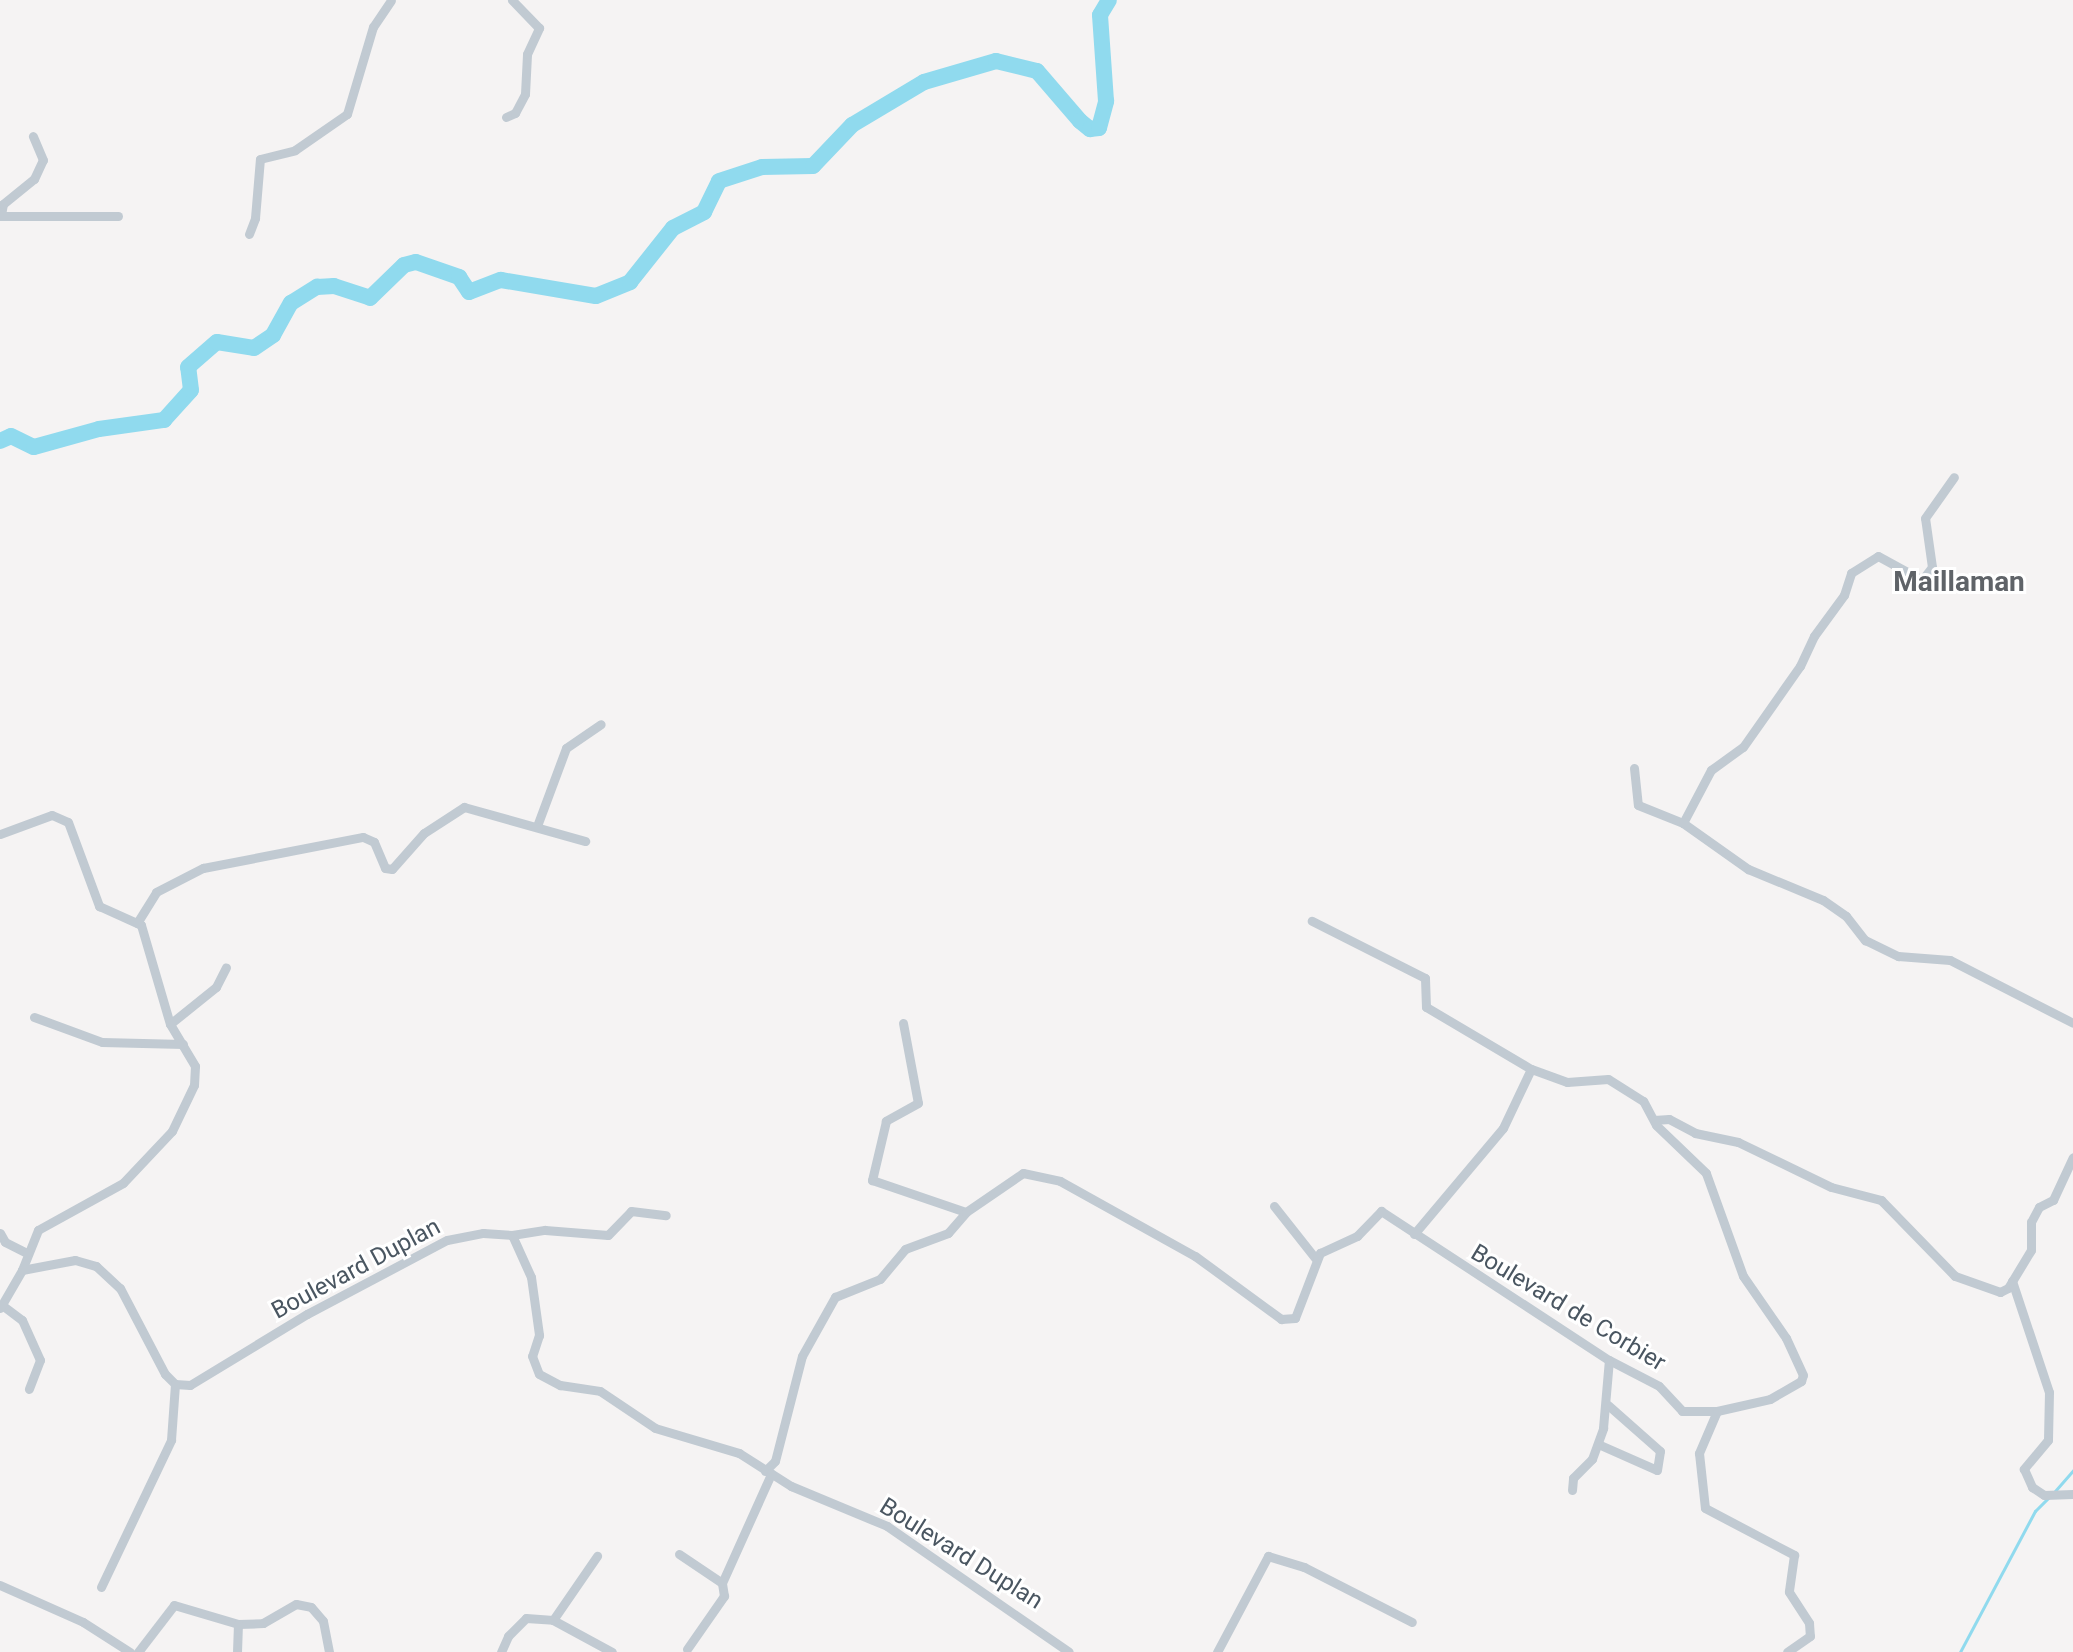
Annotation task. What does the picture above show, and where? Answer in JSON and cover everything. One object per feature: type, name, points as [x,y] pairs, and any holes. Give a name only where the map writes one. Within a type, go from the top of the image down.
[{"type":"street","points":[[249,234],[255,218],[260,159],[295,150],[347,114],[373,27],[391,0]]},
{"type":"street","points":[[506,117],[515,113],[525,94],[527,54],[539,28],[512,0]]},
{"type":"street","points":[[33,136],[43,160],[34,179],[3,204],[1,216],[118,216]]},
{"type":"street","points":[[1683,823],[1711,770],[1743,747],[1800,666],[1814,636],[1844,595],[1851,573],[1878,556],[1922,580],[1932,567],[1925,518],[1954,477]]},
{"type":"street","points":[[537,826],[566,748],[601,724]]},
{"type":"street","points":[[1634,768],[1638,805],[1683,823],[1748,869],[1823,900],[1846,916],[1865,940],[1898,956],[1950,960],[2073,1023]]},
{"type":"street","points":[[137,923],[156,892],[203,868],[367,837],[383,865],[392,869],[424,833],[464,807],[585,841]]},
{"type":"street","points":[[0,834],[52,815],[63,818],[99,906],[137,923],[170,1024],[193,1057],[194,1085],[172,1131],[123,1183],[38,1230],[22,1270],[2,1303],[22,1320],[40,1360],[29,1389]]},
{"type":"street","points":[[1312,921],[1425,978],[1426,1007],[1531,1069],[1567,1082],[1608,1079],[1643,1101],[1654,1120],[1706,1173],[1743,1276],[1786,1338],[1803,1375],[1782,1395],[1717,1411],[1699,1453],[1705,1508],[1794,1555],[1789,1592],[1809,1623],[1810,1636],[1787,1652]]},
{"type":"street","points":[[170,1024],[216,987],[226,967]]},
{"type":"street","points":[[34,1017],[113,1044],[183,1044]]},
{"type":"street","points":[[903,1023],[918,1103],[886,1121],[872,1180],[966,1212]]},
{"type":"street","points":[[1414,1234],[1503,1128],[1531,1069]]},
{"type":"street","points":[[1654,1120],[1669,1119],[1695,1133],[1738,1142],[1831,1187],[1881,1200],[1955,1276],[2000,1292],[2012,1281],[2031,1250],[2031,1222],[2039,1207],[2053,1200],[2073,1157]]},
{"type":"street","points":[[687,1649],[721,1602],[722,1583],[775,1461],[802,1356],[835,1297],[880,1279],[905,1249],[948,1233],[966,1212],[1023,1173],[1048,1175],[1195,1256],[1281,1319],[1295,1318],[1315,1258],[1274,1206]]},
{"type":"street","points":[[512,1235],[545,1230],[608,1235],[631,1211],[666,1215]]},
{"type":"street","name":"Boulevard de Corbier","points":[[1315,1258],[1357,1236],[1381,1211],[1609,1360],[1659,1386],[1682,1411],[1717,1411]]},
{"type":"street","points":[[0,1233],[5,1242],[27,1253]]},
{"type":"street","name":"Boulevard Duplan","points":[[175,1384],[190,1385],[320,1307],[447,1240],[483,1233],[512,1235],[531,1277],[539,1335],[532,1356],[539,1374],[560,1385],[600,1391],[655,1428],[739,1453],[768,1473],[887,1526],[1069,1652]]},
{"type":"street","points":[[22,1270],[75,1260],[96,1266],[120,1288],[149,1352],[175,1384],[171,1440],[101,1587]]},
{"type":"street","points":[[2012,1281],[2049,1392],[2048,1440],[2024,1469],[2032,1487],[2044,1495],[2073,1494]]},
{"type":"street","points":[[1572,1490],[1573,1478],[1592,1459],[1598,1444],[1608,1405],[1609,1360]]},
{"type":"street","points":[[1598,1444],[1657,1470],[1660,1451],[1608,1405]]},
{"type":"street","points":[[679,1554],[722,1583]]},
{"type":"street","points":[[553,1620],[597,1556]]},
{"type":"street","points":[[1217,1652],[1268,1556],[1304,1567],[1412,1622]]},
{"type":"street","points":[[0,1585],[83,1622],[130,1652]]},
{"type":"street","points":[[138,1652],[174,1605],[238,1624],[263,1623],[303,1604],[323,1621],[329,1652]]},
{"type":"street","points":[[501,1652],[508,1636],[526,1618],[553,1620],[612,1652]]},
{"type":"street","points":[[237,1652],[238,1624]]},
{"type":"waterway","points":[[0,441],[11,436],[34,447],[99,429],[164,420],[191,390],[188,367],[217,342],[254,348],[273,335],[291,303],[317,287],[334,286],[370,298],[404,265],[416,262],[459,277],[469,292],[501,280],[596,296],[630,282],[673,228],[704,212],[719,181],[762,167],[813,166],[852,125],[924,82],[996,61],[1037,71],[1080,121],[1090,129],[1099,128],[1106,101],[1100,15],[1109,0]]},
{"type":"waterway","points":[[2055,1491],[2073,1470]]},
{"type":"waterway","points":[[1960,1652],[2035,1511],[2049,1497]]},
{"type":"district","name":"Maillaman","points":[[1959,582]]}]
